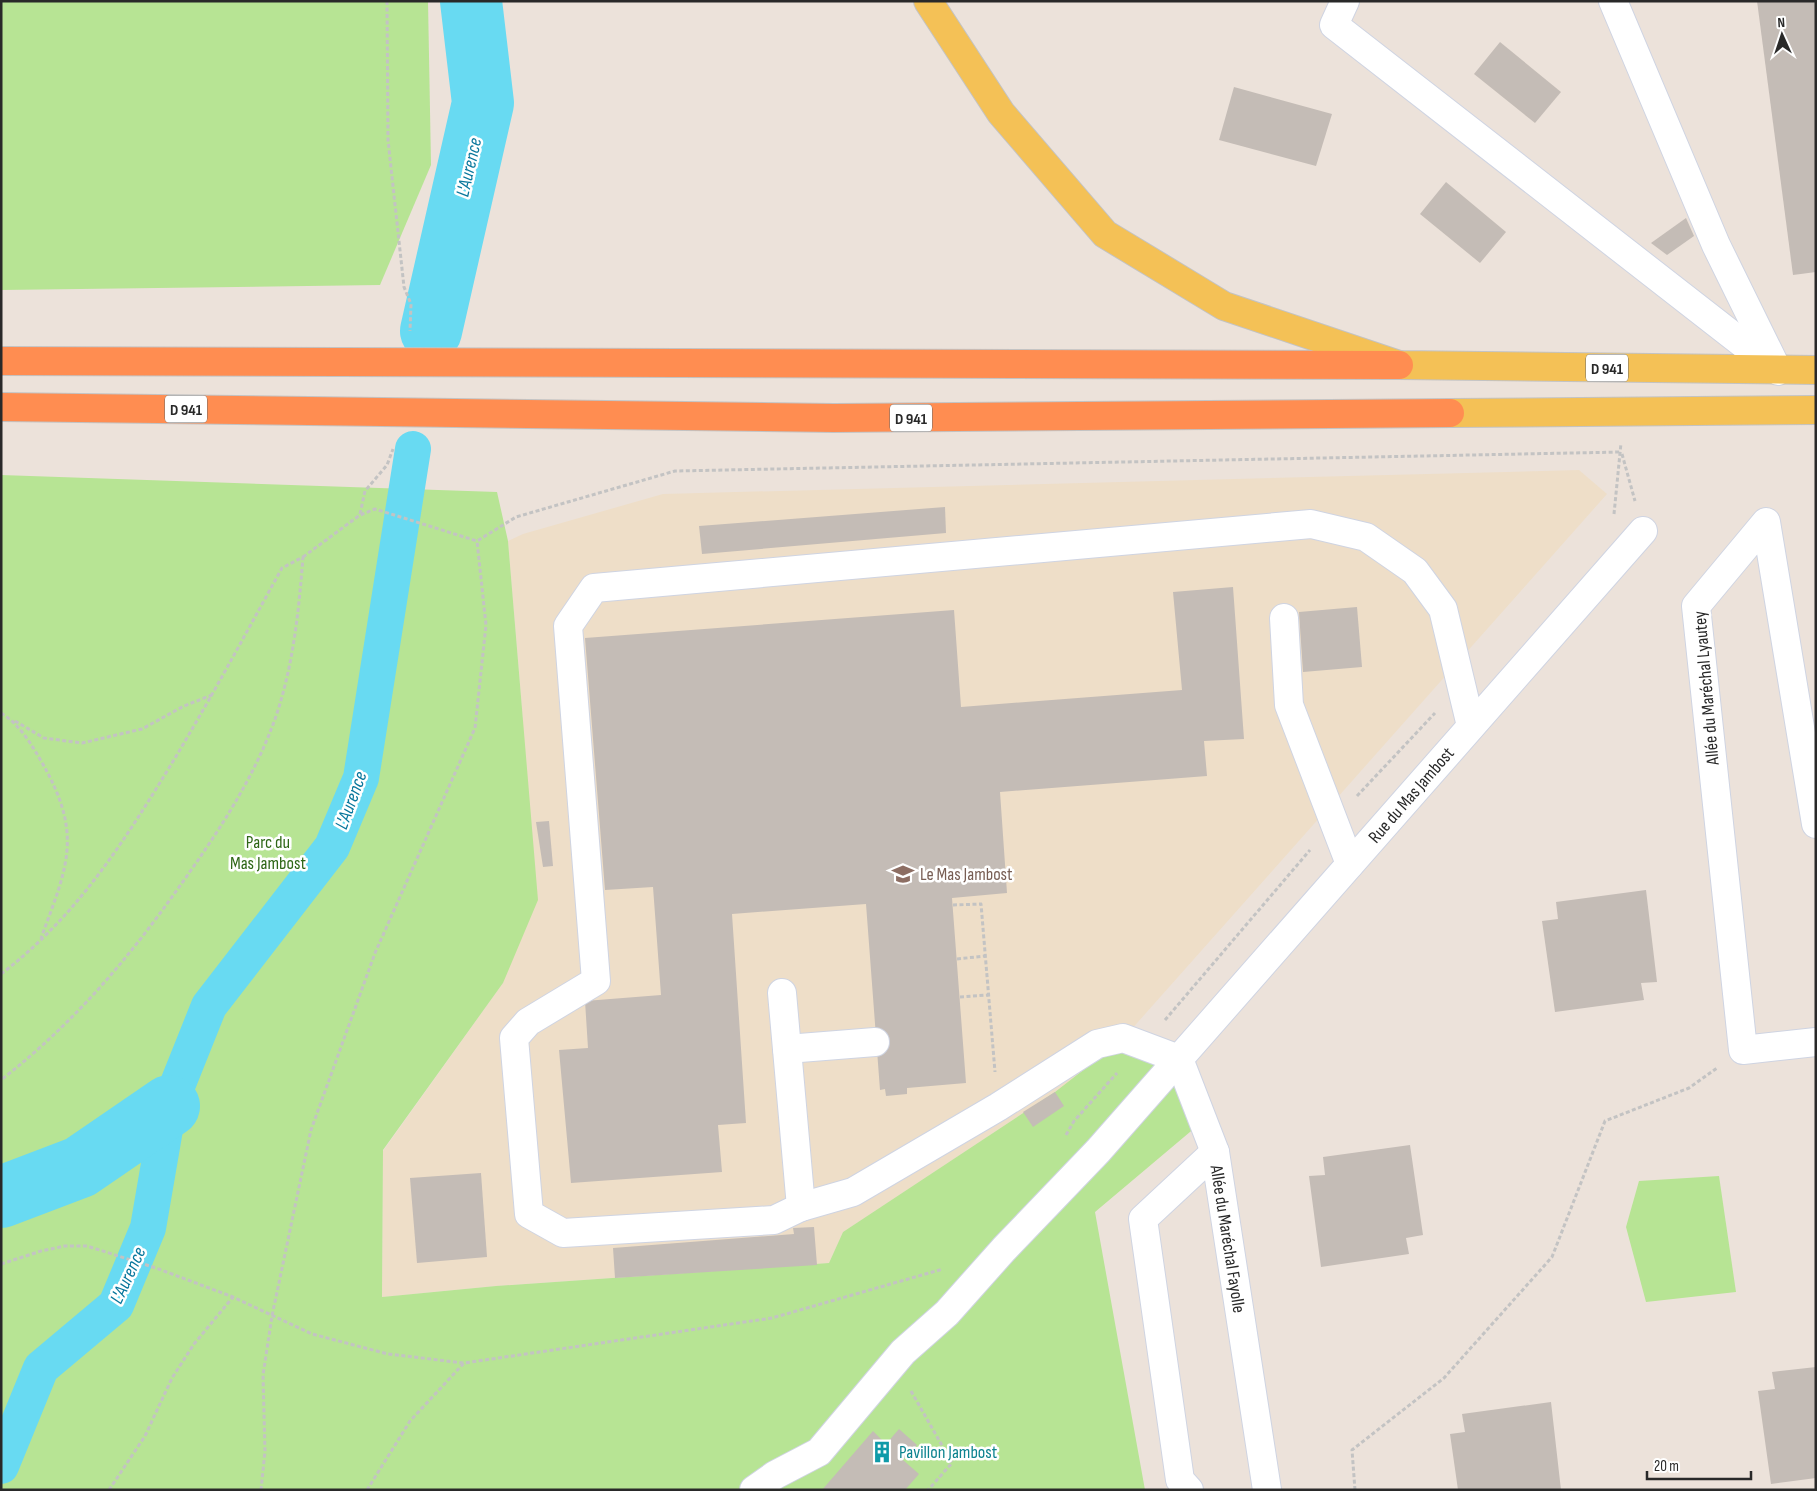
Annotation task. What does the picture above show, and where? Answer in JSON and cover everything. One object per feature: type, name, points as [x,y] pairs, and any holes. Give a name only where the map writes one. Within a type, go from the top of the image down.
[{"type":"highway","name":"D 941","points":[[1,361],[1399,365]]},
{"type":"highway","name":"D 941","points":[[1,407],[834,418],[1450,412]]},
{"type":"main road","points":[[928,1],[1001,113],[1105,234],[1224,306],[1399,365]]},
{"type":"main road","name":"D 941","points":[[1399,365],[1816,370]]},
{"type":"main road","name":"D 941","points":[[1450,412],[1816,410]]},
{"type":"street","points":[[1345,1],[1334,24],[1778,371]]},
{"type":"street","points":[[1612,1],[1716,245],[1778,371]]},
{"type":"street","name":"Allée du Maréchal Lyautey","points":[[1743,1050],[1696,606],[1766,522],[1816,824]]},
{"type":"street","points":[[1215,1152],[1178,1059],[1123,1038],[1097,1044],[998,1107],[852,1192],[801,1207],[774,1220],[563,1233],[529,1214],[514,1038],[528,1022],[596,981],[568,626],[594,588],[1311,524],[1366,538],[1415,571],[1443,609],[1471,726]]},
{"type":"street","name":"Rue du Mas Jambost","points":[[754,1490],[775,1475],[819,1452],[895,1362],[947,1313],[1004,1249],[1098,1151],[1643,530]]},
{"type":"street","points":[[1284,618],[1289,705],[1350,864]]},
{"type":"street","points":[[782,993],[801,1207]]},
{"type":"street","points":[[787,1049],[875,1042]]},
{"type":"street","points":[[1743,1050],[1816,1042]]},
{"type":"street","name":"Allée du Maréchal Fayolle","points":[[1189,1490],[1180,1480],[1143,1219],[1215,1152]]},
{"type":"street","name":"Allée du Maréchal Fayolle","points":[[1215,1152],[1267,1490]]},
{"type":"path","points":[[387,1],[388,140],[404,286],[411,304],[410,332]]},
{"type":"path","points":[[360,515],[365,491],[387,465],[394,449]]},
{"type":"path","points":[[1,974],[40,941],[75,906],[117,852],[212,695],[282,568],[303,557],[360,515],[375,509],[477,541],[516,517],[675,471],[1621,452],[1643,530]]},
{"type":"path","points":[[261,1490],[265,1451],[263,1375],[272,1316],[311,1130],[375,953],[475,728],[486,625],[477,541]]},
{"type":"path","points":[[1,1080],[29,1058],[86,1004],[150,929],[218,832],[257,761],[279,707],[297,634],[303,557]]},
{"type":"path","points":[[1,713],[44,738],[82,743],[142,728],[184,706],[212,695]]},
{"type":"path","points":[[13,720],[36,752],[57,788],[68,832],[68,859],[40,941]]},
{"type":"path","points":[[953,905],[981,904],[998,1107]]},
{"type":"path","points":[[957,959],[985,956]]},
{"type":"path","points":[[960,997],[988,995]]},
{"type":"path","points":[[1355,1490],[1352,1450],[1444,1378],[1552,1257],[1605,1121],[1689,1088],[1743,1050]]},
{"type":"path","points":[[1,1264],[41,1251],[65,1246],[87,1246],[156,1268],[233,1298],[312,1334],[388,1354],[464,1363],[772,1318],[949,1267]]},
{"type":"path","points":[[109,1490],[146,1436],[172,1378],[181,1364],[194,1344],[233,1298]]},
{"type":"path","points":[[895,1362],[952,1463],[928,1490]]},
{"type":"path","points":[[367,1490],[410,1421],[464,1363]]},
{"type":"shaded area","name":"Le Mas Jambost","points":[[1579,470],[1607,494],[1122,1040],[1055,1092],[843,1232],[829,1263],[496,1286],[382,1297],[383,1151],[503,983],[523,721],[508,541],[523,534],[663,494]]},
{"type":"green space","points":[[1,1],[428,1],[431,165],[380,285],[1,290]]},
{"type":"green space","name":"Parc du Mas Jambost","points":[[1,475],[497,492],[508,541],[538,900],[503,983],[383,1150],[382,1297],[496,1286],[829,1263],[843,1232],[1055,1092],[1122,1040],[1144,1044],[1203,1121],[1095,1212],[1145,1490],[1,1490]]},
{"type":"green space","points":[[1719,1176],[1736,1292],[1646,1302],[1626,1227],[1639,1181]]},
{"type":"building","points":[[1757,1],[1816,1],[1816,272],[1793,275]]},
{"type":"building","points":[[1500,42],[1561,92],[1535,123],[1474,74]]},
{"type":"building","points":[[1234,87],[1332,114],[1316,166],[1219,140]]},
{"type":"building","points":[[1446,182],[1506,232],[1480,263],[1420,214]]},
{"type":"building","points":[[1686,218],[1694,236],[1667,255],[1651,243]]},
{"type":"building","points":[[945,507],[946,533],[702,554],[699,526]]},
{"type":"building","points":[[1233,587],[1244,739],[1204,741],[1207,776],[1000,792],[1007,893],[952,898],[966,1083],[907,1088],[907,1094],[886,1096],[885,1089],[880,1090],[866,904],[732,914],[746,1123],[718,1125],[722,1172],[571,1183],[559,1050],[588,1048],[585,1001],[661,995],[653,887],[605,890],[585,638],[954,610],[961,707],[1182,690],[1173,592]]},
{"type":"building","points":[[1357,607],[1362,667],[1303,672],[1299,612]]},
{"type":"building","points":[[549,821],[553,866],[543,867],[536,822]]},
{"type":"building","points":[[1646,890],[1657,982],[1641,983],[1644,1000],[1555,1012],[1542,921],[1558,919],[1556,902]]},
{"type":"building","points":[[1055,1092],[1064,1106],[1033,1127],[1023,1112]]},
{"type":"building","points":[[1410,1145],[1423,1235],[1406,1238],[1409,1254],[1321,1267],[1309,1176],[1325,1175],[1323,1157]]},
{"type":"building","points":[[481,1173],[487,1257],[417,1263],[410,1178]]},
{"type":"building","points":[[814,1227],[817,1265],[615,1278],[613,1248],[794,1234],[793,1228]]},
{"type":"building","points":[[1816,1367],[1816,1478],[1771,1484],[1758,1391],[1775,1389],[1772,1372]]},
{"type":"building","points":[[1551,1402],[1561,1490],[1458,1490],[1450,1434],[1465,1432],[1462,1414]]},
{"type":"building","name":"Pavillon Jambost","points":[[899,1429],[917,1445],[903,1460],[919,1474],[905,1490],[822,1490],[873,1431],[886,1444]]},
{"type":"waterway","name":"L'Aurence","points":[[431,331],[483,103],[471,1]]},
{"type":"waterway","name":"L'Aurence","points":[[1,1466],[41,1368],[116,1305],[148,1228],[169,1106],[209,1006],[332,847],[361,778],[413,449]]},
{"type":"waterway","name":"L'Aurence","points":[[1,1197],[80,1167],[169,1106]]},
{"type":"place","name":"Le Mas Jambost","points":[[903,874]]},
{"type":"place","name":"Pavillon Jambost","points":[[882,1452]]}]
